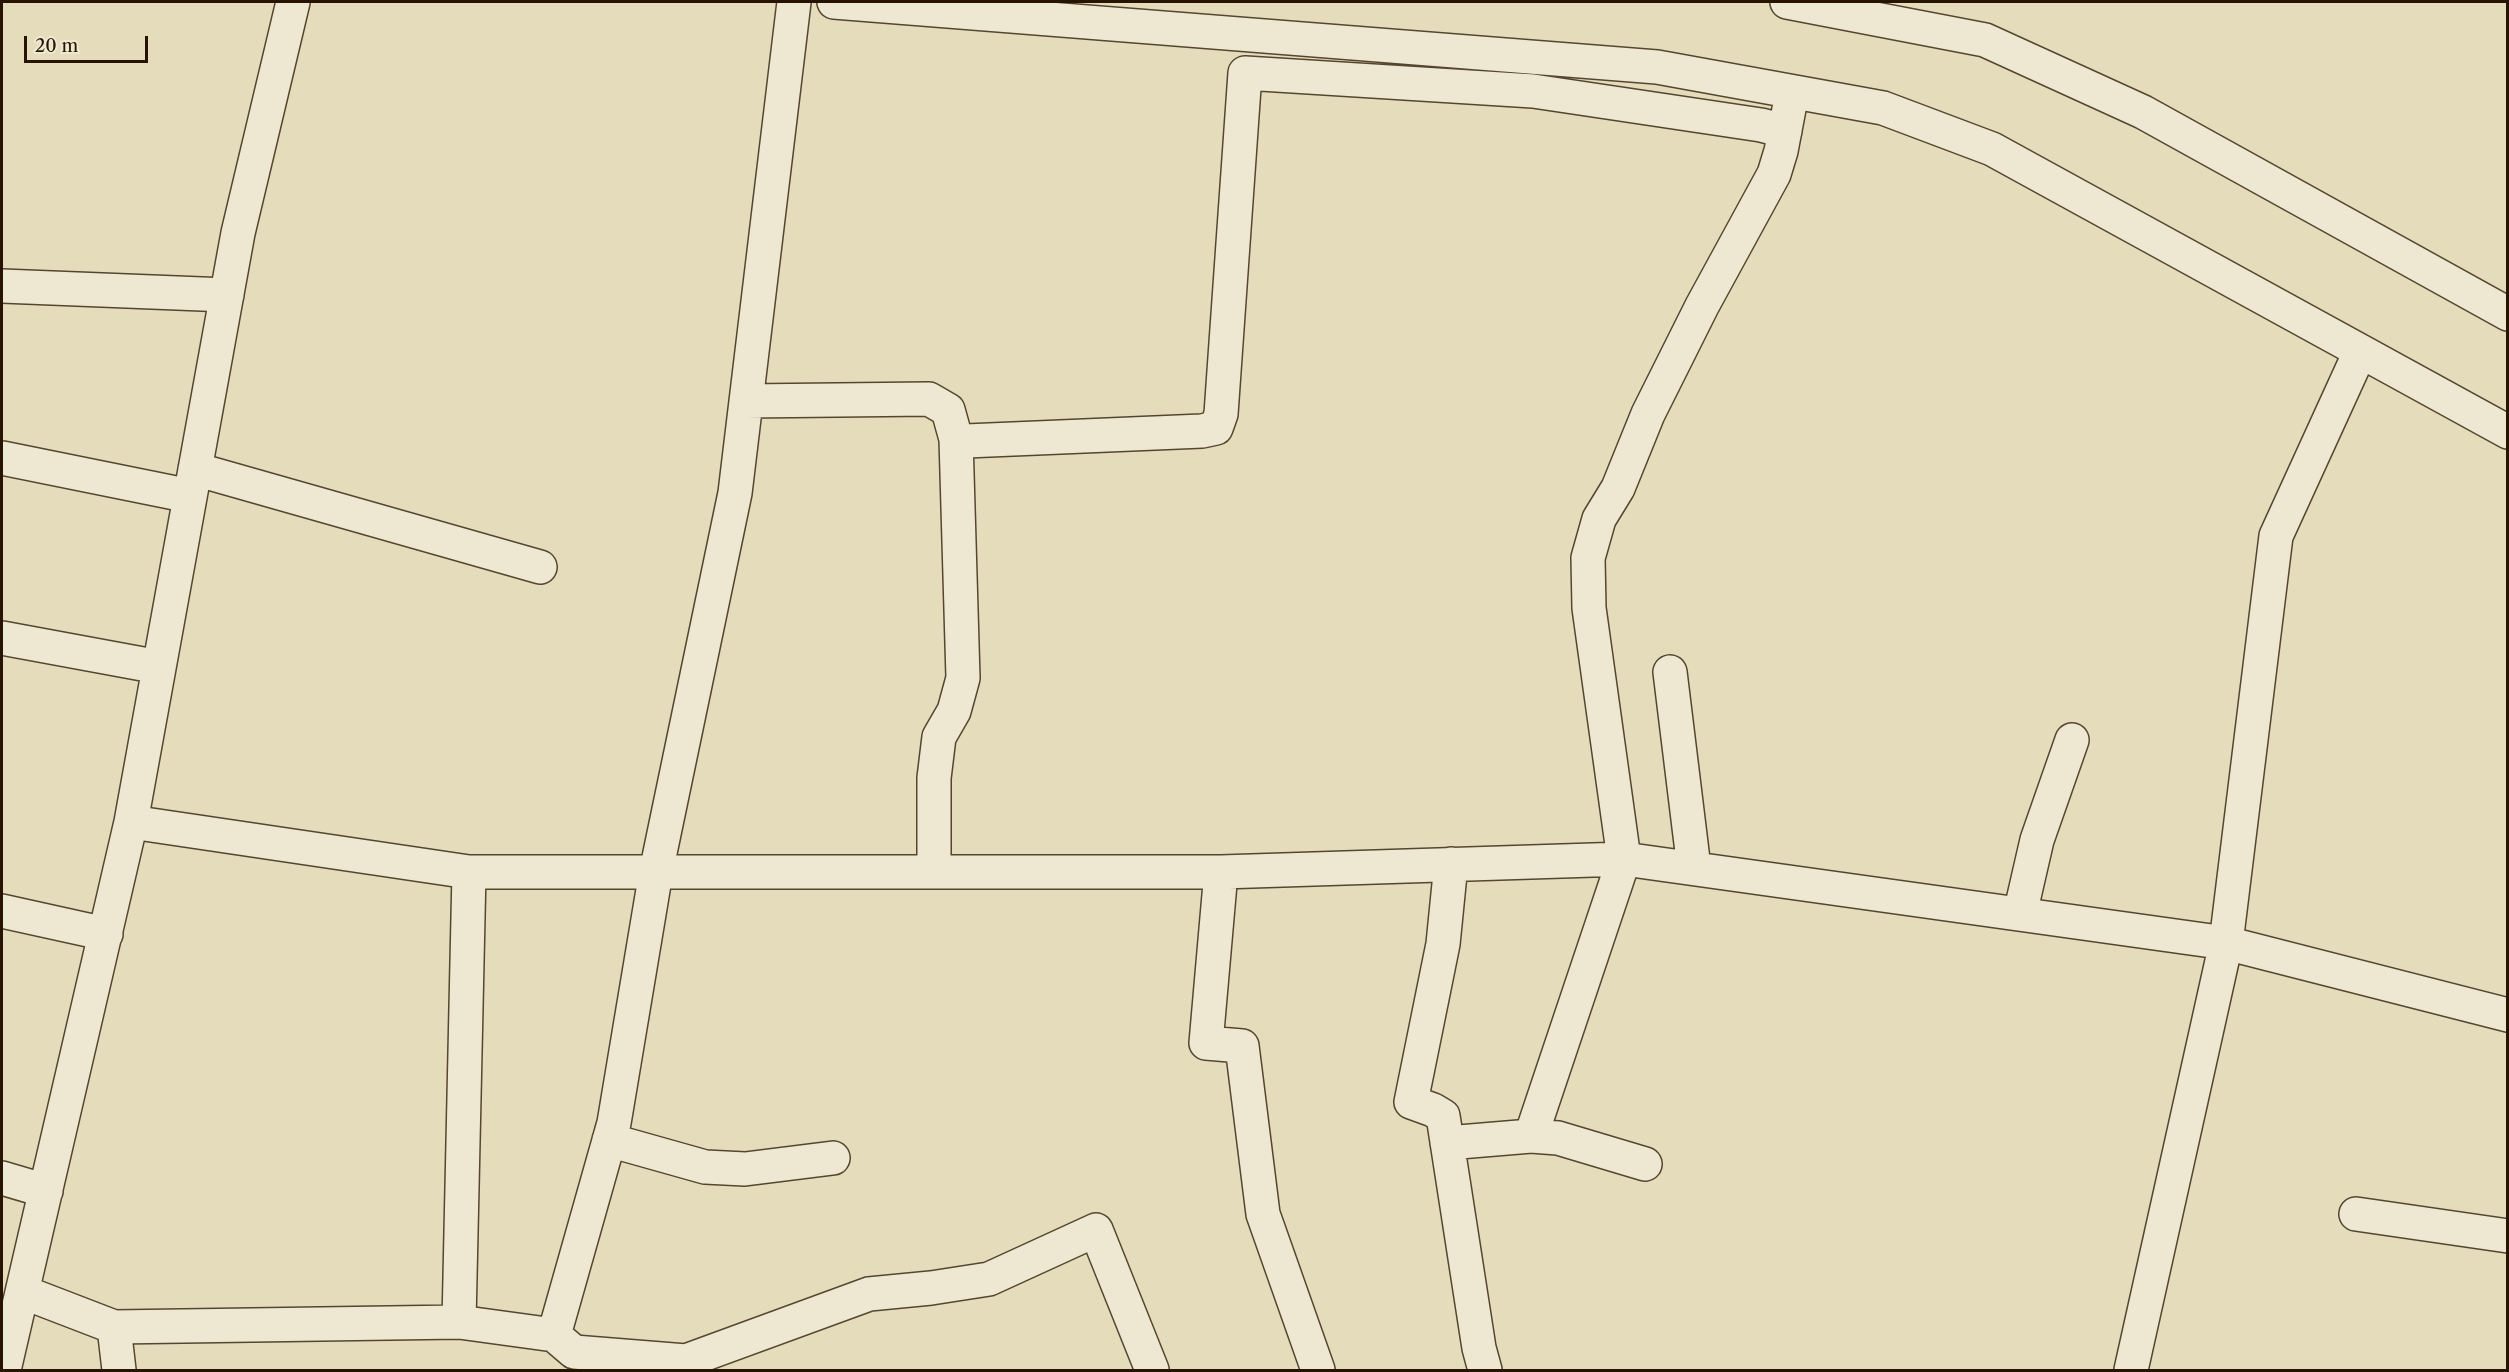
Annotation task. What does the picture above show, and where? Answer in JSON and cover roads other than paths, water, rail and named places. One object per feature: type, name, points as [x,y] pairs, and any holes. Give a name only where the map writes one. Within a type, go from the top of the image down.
[{"type":"street","points":[[4,1371],[132,822],[238,233],[293,2]]},
{"type":"street","points":[[554,1335],[609,1140],[656,872],[735,493],[794,2]]},
{"type":"street","points":[[834,2],[1657,67],[1883,108],[1992,149],[2508,432]]},
{"type":"street","points":[[1807,4],[1985,40],[2143,112],[2508,314]]},
{"type":"street","points":[[956,439],[1202,431],[1216,428],[1221,414],[1245,74],[1533,91],[1761,125],[1785,131]]},
{"type":"street","points":[[1531,1136],[1624,859],[1589,608],[1588,558],[1599,519],[1618,488],[1648,414],[1702,306],[1774,174],[1792,91]]},
{"type":"street","points":[[2,286],[227,295]]},
{"type":"street","points":[[2131,1371],[2226,943],[2276,536],[2360,352]]},
{"type":"street","points":[[746,401],[929,399],[948,410],[956,439],[963,678],[954,711],[939,737],[934,778],[934,872]]},
{"type":"street","points":[[2,458],[193,483],[540,567]]},
{"type":"street","points":[[2,638],[159,668]]},
{"type":"street","points":[[1670,672],[1694,868]]},
{"type":"street","points":[[2020,914],[2037,840],[2072,740]]},
{"type":"street","points":[[132,822],[469,872],[1221,872],[1624,859],[2226,943],[2508,1015]]},
{"type":"street","points":[[1451,864],[1443,944],[1411,1102],[1443,1116],[1485,1371]]},
{"type":"street","points":[[459,1322],[469,872]]},
{"type":"street","points":[[1221,872],[1206,1043],[1242,1046],[1263,1214],[1318,1371]]},
{"type":"street","points":[[2,911],[106,934]]},
{"type":"street","points":[[1447,1143],[1531,1136],[1558,1138],[1645,1164]]},
{"type":"street","points":[[609,1140],[705,1167],[745,1169],[833,1158]]},
{"type":"street","points":[[2,1178],[46,1191]]},
{"type":"street","points":[[2356,1214],[2508,1236]]},
{"type":"street","points":[[23,1292],[114,1328],[459,1322],[554,1335],[574,1352],[686,1361],[869,1294],[989,1279],[1096,1230],[1152,1371]]},
{"type":"street","points":[[114,1328],[119,1371]]}]
